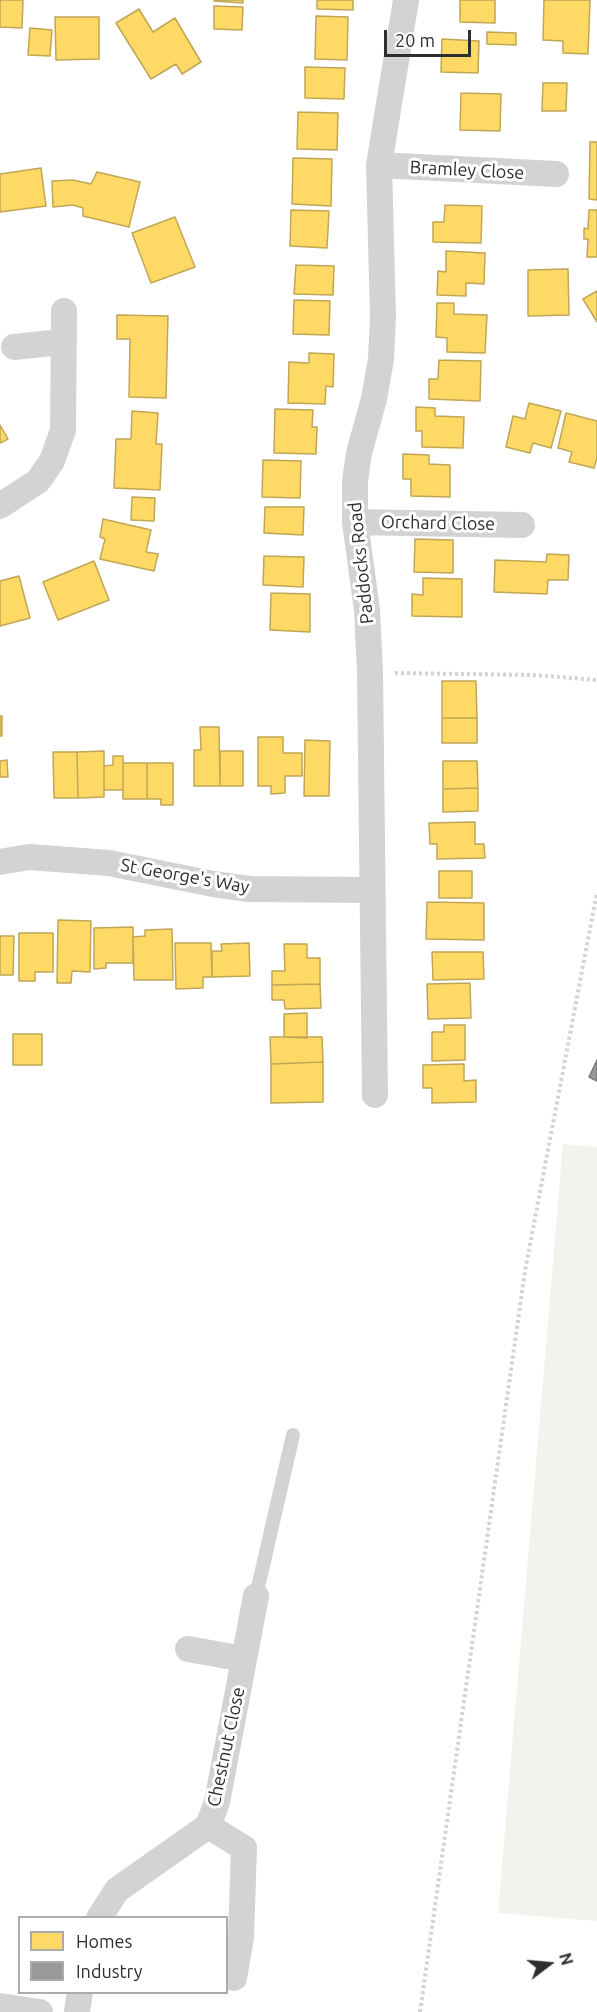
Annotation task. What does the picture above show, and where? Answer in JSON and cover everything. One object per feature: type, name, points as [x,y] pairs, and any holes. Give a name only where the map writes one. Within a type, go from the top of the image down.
[{"type":"street","name":"Paddocks Road","points":[[375,1095],[370,672],[367,610],[355,522],[355,481],[359,453],[374,399],[381,359],[383,317],[379,165],[406,0]]},
{"type":"street","name":"Bramley Close","points":[[379,165],[556,174]]},
{"type":"street","points":[[0,506],[38,481],[52,461],[63,430],[64,311]]},
{"type":"street","points":[[15,347],[62,342]]},
{"type":"street","name":"Orchard Close","points":[[355,522],[522,525]]},
{"type":"street","name":"St George's Way","points":[[0,862],[29,857],[109,863],[249,889],[372,890]]},
{"type":"street","name":"Chestnut Close","points":[[100,1916],[117,1890],[208,1827],[217,1802],[256,1596]]},
{"type":"street","points":[[188,1649],[244,1659]]},
{"type":"street","points":[[208,1827],[244,1848],[241,1937],[234,1978]]},
{"type":"street","points":[[77,2012],[80,1994]]},
{"type":"street","points":[[0,2006],[40,2012]]},
{"type":"lane","points":[[256,1596],[293,1435]]},
{"type":"path","points":[[370,672],[534,675],[597,680]]},
{"type":"path","points":[[420,2012],[525,1270],[597,892]]},
{"type":"shaded area","points":[[563,1144],[597,1147],[597,1921],[498,1913]]},
{"type":"building: Homes","points":[[0,0],[23,0],[22,28],[0,27]]},
{"type":"building: Homes","points":[[243,0],[243,3],[214,1]]},
{"type":"building: Homes","points":[[317,0],[353,0],[353,10],[317,9]]},
{"type":"building: Homes","points":[[460,0],[495,0],[495,23],[460,22]]},
{"type":"building: Homes","points":[[544,0],[590,0],[588,54],[563,53],[563,41],[543,40]]},
{"type":"building: Homes","points":[[214,6],[243,7],[242,30],[214,29]]},
{"type":"building: Homes","points":[[139,9],[153,32],[175,18],[201,62],[182,74],[176,64],[151,79],[116,23]]},
{"type":"building: Homes","points":[[316,16],[348,17],[347,60],[315,59]]},
{"type":"building: Homes","points":[[55,17],[99,17],[99,59],[56,60]]},
{"type":"building: Homes","points":[[30,28],[52,30],[50,56],[28,55]]},
{"type":"building: Homes","points":[[487,32],[516,33],[516,45],[487,44]]},
{"type":"building: Homes","points":[[442,39],[479,41],[478,73],[441,72]]},
{"type":"building: Homes","points":[[305,67],[345,68],[344,99],[305,98]]},
{"type":"building: Homes","points":[[543,83],[567,83],[566,111],[542,111]]},
{"type":"building: Homes","points":[[461,93],[501,94],[500,131],[460,130]]},
{"type":"building: Homes","points":[[298,112],[338,113],[337,150],[297,149]]},
{"type":"building: Homes","points":[[590,142],[597,142],[597,200],[589,199]]},
{"type":"building: Homes","points":[[293,158],[332,159],[331,206],[292,204]]},
{"type":"building: Homes","points":[[41,168],[46,206],[0,212],[0,174]]},
{"type":"building: Homes","points":[[97,172],[140,182],[129,227],[83,216],[83,208],[73,205],[53,207],[52,181],[73,180],[91,184]]},
{"type":"building: Homes","points":[[445,205],[482,206],[481,243],[433,242],[433,222],[444,222]]},
{"type":"building: Homes","points":[[291,210],[329,211],[327,248],[290,246]]},
{"type":"building: Homes","points":[[589,210],[597,210],[597,257],[587,257],[588,239],[584,239],[584,228],[588,229]]},
{"type":"building: Homes","points":[[175,217],[195,267],[151,283],[132,233]]},
{"type":"building: Homes","points":[[446,251],[485,253],[484,284],[466,283],[466,296],[437,295],[438,271],[446,272]]},
{"type":"building: Homes","points":[[296,265],[334,266],[333,295],[294,294]]},
{"type":"building: Homes","points":[[568,269],[569,315],[528,316],[528,270]]},
{"type":"building: Homes","points":[[597,291],[597,322],[583,299]]},
{"type":"building: Homes","points":[[294,300],[330,301],[329,335],[293,334]]},
{"type":"building: Homes","points":[[437,303],[454,303],[454,314],[487,315],[485,353],[447,352],[447,338],[436,337]]},
{"type":"building: Homes","points":[[117,315],[168,316],[166,398],[129,397],[130,339],[117,339]]},
{"type":"building: Homes","points":[[309,353],[334,354],[333,387],[326,386],[325,404],[288,403],[289,362],[309,363]]},
{"type":"building: Homes","points":[[439,360],[481,361],[480,401],[429,399],[429,379],[438,379]]},
{"type":"building: Homes","points":[[529,403],[561,411],[551,448],[533,443],[530,453],[506,447],[513,416],[525,419]]},
{"type":"building: Homes","points":[[416,407],[435,408],[435,416],[464,417],[463,448],[422,447],[422,431],[416,431]]},
{"type":"building: Homes","points":[[275,409],[313,410],[312,427],[317,427],[316,454],[274,453]]},
{"type":"building: Homes","points":[[132,411],[158,413],[156,444],[162,444],[160,490],[114,488],[116,439],[131,439]]},
{"type":"building: Homes","points":[[566,413],[597,421],[597,458],[594,468],[569,462],[572,452],[558,448]]},
{"type":"building: Homes","points":[[0,425],[8,439],[0,443]]},
{"type":"building: Homes","points":[[403,454],[429,455],[429,464],[450,465],[450,497],[411,496],[411,479],[403,479]]},
{"type":"building: Homes","points":[[263,460],[301,461],[300,498],[262,497]]},
{"type":"building: Homes","points":[[132,497],[155,498],[154,521],[131,520]]},
{"type":"building: Homes","points":[[265,507],[304,507],[303,535],[264,533]]},
{"type":"building: Homes","points":[[103,519],[151,530],[146,552],[158,554],[154,571],[100,559],[105,539],[100,537]]},
{"type":"building: Homes","points":[[415,539],[453,540],[453,573],[414,572]]},
{"type":"building: Homes","points":[[547,554],[569,555],[568,580],[548,580],[547,594],[494,592],[495,560],[546,562]]},
{"type":"building: Homes","points":[[264,556],[304,557],[303,587],[263,585]]},
{"type":"building: Homes","points":[[94,561],[109,600],[58,620],[43,582]]},
{"type":"building: Homes","points":[[19,576],[30,618],[0,626],[0,581]]},
{"type":"building: Homes","points":[[423,578],[462,579],[462,617],[412,616],[412,594],[423,595]]},
{"type":"building: Homes","points":[[271,593],[310,594],[310,632],[270,630]]},
{"type":"building: Homes","points":[[442,681],[476,681],[477,718],[442,718]]},
{"type":"building: Homes","points":[[0,716],[2,716],[2,736],[0,736]]},
{"type":"building: Homes","points":[[442,718],[477,718],[477,743],[442,743]]},
{"type":"building: Homes","points":[[200,727],[219,727],[220,786],[194,786],[194,750],[201,750]]},
{"type":"building: Homes","points":[[258,737],[283,737],[283,753],[302,753],[302,776],[285,776],[285,793],[271,794],[271,786],[258,786]]},
{"type":"building: Homes","points":[[305,740],[330,741],[329,796],[304,796]]},
{"type":"building: Homes","points":[[104,751],[104,797],[78,798],[77,752]]},
{"type":"building: Homes","points":[[220,751],[243,751],[243,786],[220,786]]},
{"type":"building: Homes","points":[[53,752],[77,752],[78,798],[54,798]]},
{"type":"building: Homes","points":[[113,756],[123,756],[123,790],[104,790],[104,766],[113,765]]},
{"type":"building: Homes","points":[[7,760],[8,777],[0,777],[0,761]]},
{"type":"building: Homes","points":[[443,761],[477,761],[478,788],[443,789]]},
{"type":"building: Homes","points":[[123,763],[147,763],[147,799],[123,799]]},
{"type":"building: Homes","points":[[147,763],[173,763],[173,805],[161,805],[161,799],[147,799]]},
{"type":"building: Homes","points":[[478,788],[478,811],[443,812],[443,789]]},
{"type":"building: Homes","points":[[475,822],[475,844],[484,844],[485,858],[437,859],[437,844],[430,844],[429,823]]},
{"type":"building: Homes","points":[[439,871],[472,871],[472,898],[439,898]]},
{"type":"building: Homes","points":[[427,902],[484,903],[484,940],[426,939]]},
{"type":"building: Homes","points":[[58,920],[91,921],[90,972],[72,971],[71,983],[57,983]]},
{"type":"building: Homes","points":[[133,927],[133,963],[106,963],[106,968],[94,969],[94,928]]},
{"type":"building: Homes","points":[[172,929],[173,980],[134,980],[133,937],[145,936],[145,930]]},
{"type":"building: Homes","points":[[19,933],[53,933],[53,972],[35,972],[35,981],[19,981]]},
{"type":"building: Homes","points":[[0,936],[14,936],[13,975],[0,975]]},
{"type":"building: Homes","points":[[175,943],[211,943],[212,977],[203,977],[203,988],[176,989]]},
{"type":"building: Homes","points":[[249,943],[250,976],[212,977],[212,951],[222,951],[221,944]]},
{"type":"building: Homes","points":[[284,944],[307,944],[307,958],[320,958],[320,984],[272,985],[272,971],[285,971]]},
{"type":"building: Homes","points":[[432,952],[483,952],[484,979],[433,980]]},
{"type":"building: Homes","points":[[470,983],[471,1018],[428,1019],[427,984]]},
{"type":"building: Homes","points":[[320,984],[321,1008],[285,1009],[284,1000],[272,1000],[272,985]]},
{"type":"building: Homes","points":[[307,1013],[307,1038],[284,1037],[284,1014]]},
{"type":"building: Homes","points":[[444,1025],[465,1025],[465,1060],[432,1061],[432,1032],[444,1032]]},
{"type":"building: Homes","points":[[13,1034],[42,1034],[42,1065],[13,1065]]},
{"type":"building: Homes","points":[[270,1037],[322,1037],[323,1062],[271,1064]]},
{"type":"building: Homes","points":[[323,1062],[323,1102],[271,1103],[271,1064]]},
{"type":"building: Homes","points":[[464,1064],[464,1081],[476,1080],[476,1102],[432,1103],[432,1088],[423,1088],[423,1065]]},
{"type":"building: Industry","points":[[597,1060],[597,1081],[589,1077]]}]
